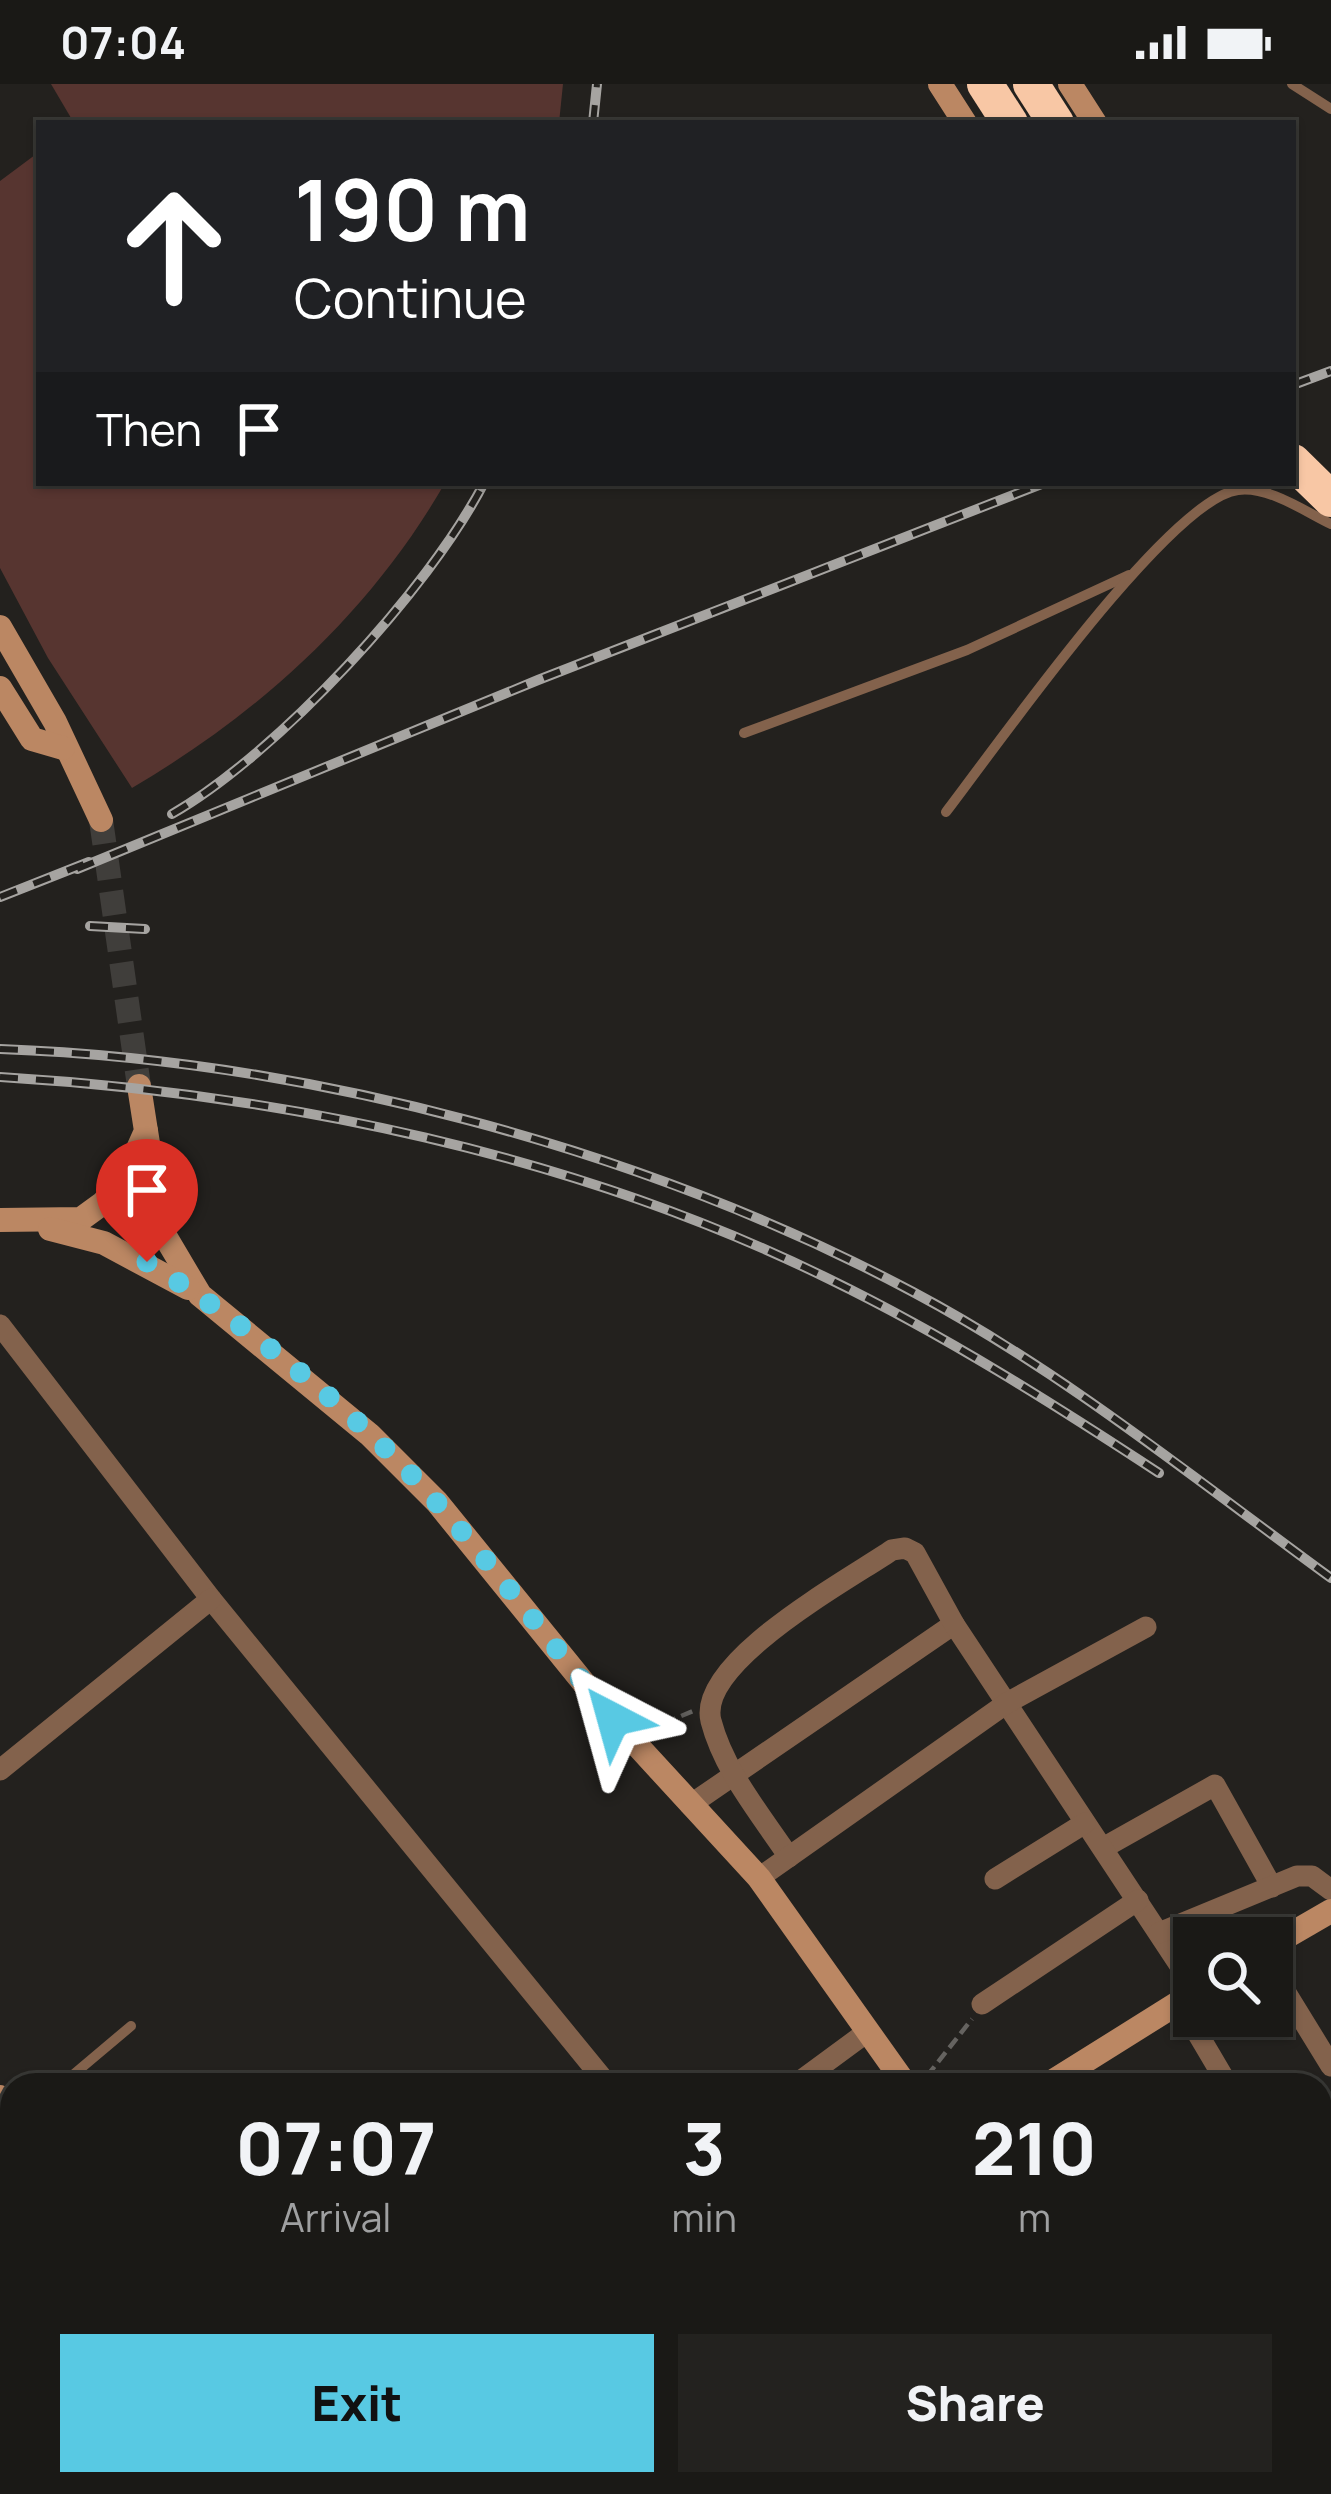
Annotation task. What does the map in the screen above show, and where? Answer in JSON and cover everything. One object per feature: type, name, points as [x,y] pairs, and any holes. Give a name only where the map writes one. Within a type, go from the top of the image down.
[{"type":"highway","points":[[985,84],[1008,120]]},
{"type":"highway","points":[[1031,84],[1054,120]]},
{"type":"highway","points":[[1296,465],[1331,499]]},
{"type":"street","points":[[940,84],[963,120]]},
{"type":"street","points":[[1070,84],[1092,120]]},
{"type":"street","points":[[0,627],[55,722],[101,820]]},
{"type":"street","points":[[3,701],[32,739],[64,748]]},
{"type":"street","points":[[139,1086],[162,1232],[200,1295]]},
{"type":"street","points":[[12,1221],[81,1219],[125,1178],[146,1131]]},
{"type":"street","points":[[12,1221],[104,1243],[200,1295],[370,1435],[437,1502],[633,1739],[759,1878],[897,2073]]},
{"type":"street","points":[[0,1325],[211,1599],[598,2073]]},
{"type":"street","points":[[789,1857],[734,1775],[709,1716],[717,1684],[752,1644],[892,1550],[905,1548],[915,1553],[954,1624],[1138,1900],[1173,1961]]},
{"type":"street","points":[[0,1770],[211,1599]]},
{"type":"street","points":[[690,1805],[954,1624]]},
{"type":"street","points":[[759,1878],[1006,1703],[1146,1627]]},
{"type":"street","points":[[1102,1848],[1215,1784],[1272,1887]]},
{"type":"street","points":[[995,1879],[1085,1823]]},
{"type":"street","points":[[1159,1933],[1272,1887],[1312,1876],[1331,1890]]},
{"type":"street","points":[[982,2004],[1138,1900]]},
{"type":"street","points":[[1293,1933],[1331,1911]]},
{"type":"street","points":[[1066,2073],[1173,2004]]},
{"type":"street","points":[[1293,2004],[1331,2066]]},
{"type":"street","points":[[812,2073],[867,2032]]},
{"type":"street","points":[[1207,2037],[1223,2073]]},
{"type":"lane","points":[[1292,84],[1331,109]]},
{"type":"lane","points":[[946,812],[1132,574],[1214,499],[1234,490],[1273,496],[1331,524]]},
{"type":"lane","points":[[744,733],[967,650],[1132,574]]},
{"type":"lane","points":[[75,2073],[131,2026]]},
{"type":"path","points":[[633,1739],[664,1720],[712,1704]]},
{"type":"path","points":[[928,2073],[982,2004]]},
{"type":"shaded area","points":[[51,84],[563,84],[559,120],[72,120]]},
{"type":"shaded area","points":[[36,154],[36,486],[443,486],[383,575],[309,656],[225,727],[132,788],[48,658],[0,568],[0,181]]},
{"type":"tunnel","points":[[101,820],[139,1086]]},
{"type":"railway","points":[[593,120],[597,84]]},
{"type":"railway","points":[[1296,384],[1331,371]]},
{"type":"railway","points":[[172,814],[258,752],[347,666],[427,572],[482,486]]},
{"type":"railway","points":[[77,869],[538,680],[1036,486]]},
{"type":"railway","points":[[0,897],[89,862]]},
{"type":"railway","points":[[90,926],[145,929]]},
{"type":"railway","points":[[0,1049],[234,1071],[352,1093],[586,1155],[699,1195],[809,1241],[968,1323],[1127,1428],[1331,1578]]},
{"type":"railway","points":[[0,1077],[106,1085],[320,1115],[530,1165],[633,1198],[733,1236],[874,1302],[998,1371],[1159,1473]]},
{"type":"route","points":[[147,1262],[200,1295],[370,1435],[437,1502],[613,1719]]}]
